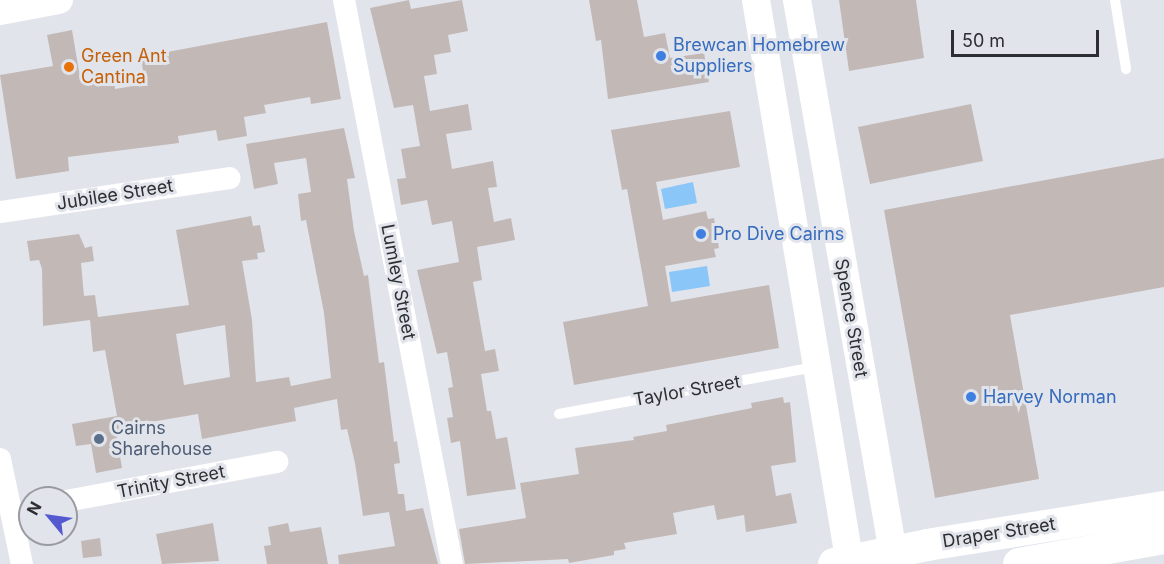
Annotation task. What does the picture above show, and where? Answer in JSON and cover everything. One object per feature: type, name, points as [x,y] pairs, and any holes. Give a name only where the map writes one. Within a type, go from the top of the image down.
[{"type":"main road","name":"Draper Street","points":[[844,563],[894,558],[1164,507]]},
{"type":"main road","name":"Draper Street","points":[[1019,564],[1164,538]]},
{"type":"street","points":[[0,11],[59,0]]},
{"type":"street","name":"Lumley Street","points":[[344,0],[452,564]]},
{"type":"street","points":[[756,0],[844,563]]},
{"type":"street","name":"Spence Street","points":[[797,0],[894,558]]},
{"type":"street","name":"Jubilee Street","points":[[0,212],[230,178]]},
{"type":"street","points":[[0,459],[18,505]]},
{"type":"street","name":"Trinity Street","points":[[78,499],[277,462]]},
{"type":"street","points":[[18,524],[14,553],[22,564]]},
{"type":"lane","points":[[1115,0],[1126,69]]},
{"type":"lane","name":"Taylor Street","points":[[559,414],[814,367]]},
{"type":"water","points":[[693,182],[697,203],[665,209],[661,189]]},
{"type":"water","points":[[707,266],[710,286],[672,292],[669,272]]},
{"type":"building","points":[[409,0],[411,9],[462,0],[468,31],[448,35],[451,52],[434,55],[437,74],[424,76],[430,111],[468,104],[472,130],[446,134],[452,169],[493,161],[497,187],[488,188],[494,222],[511,218],[515,240],[477,247],[482,280],[473,282],[485,351],[495,349],[499,371],[481,374],[487,411],[491,411],[496,439],[507,437],[516,489],[467,496],[460,441],[451,443],[447,418],[453,417],[448,388],[453,387],[447,352],[437,354],[417,270],[459,262],[452,221],[432,225],[427,200],[401,205],[397,179],[406,178],[401,149],[420,146],[413,105],[394,108],[370,8]]},
{"type":"building","points":[[589,0],[637,0],[644,37],[665,33],[670,58],[704,53],[709,82],[608,99],[601,40],[596,41]]},
{"type":"building","points":[[839,0],[916,0],[924,58],[849,71]]},
{"type":"building","points":[[327,22],[341,99],[311,104],[310,97],[264,105],[266,113],[244,117],[247,136],[218,141],[216,130],[178,136],[179,143],[68,157],[69,171],[16,179],[0,75],[53,66],[47,35],[72,30],[81,83],[114,77],[115,89],[145,84],[141,57]]},
{"type":"building","points":[[971,104],[983,161],[870,184],[858,127]]},
{"type":"building","points":[[730,111],[740,167],[656,182],[663,220],[706,211],[708,219],[714,218],[719,248],[714,249],[716,257],[665,266],[671,302],[769,285],[779,348],[574,385],[563,322],[648,306],[627,189],[622,190],[611,130]]},
{"type":"building","points":[[344,128],[355,178],[347,179],[354,231],[364,276],[368,275],[379,363],[384,362],[394,442],[397,441],[400,463],[394,464],[398,494],[404,494],[406,511],[423,508],[438,564],[339,564],[338,555],[395,546],[389,512],[363,516],[355,463],[347,429],[341,430],[337,399],[294,408],[296,421],[202,439],[198,414],[145,423],[146,426],[116,432],[122,468],[96,473],[91,444],[76,446],[72,424],[117,416],[105,350],[93,352],[90,320],[43,326],[42,269],[39,260],[30,261],[27,241],[79,234],[85,248],[92,246],[94,261],[81,263],[84,296],[95,295],[98,317],[189,305],[176,230],[251,216],[253,226],[260,225],[265,252],[257,253],[258,259],[242,261],[252,320],[256,382],[289,377],[291,386],[331,378],[324,313],[306,220],[301,221],[298,194],[311,192],[306,158],[274,163],[278,184],[254,189],[246,144]],"holes":[[[225,325],[230,377],[184,385],[176,334]]]},
{"type":"building","name":"Harvey Norman","points":[[1164,158],[1164,287],[1010,315],[1039,479],[935,498],[884,210]]},
{"type":"building","points":[[783,397],[784,403],[790,402],[796,462],[771,466],[776,496],[791,493],[797,523],[746,532],[744,515],[717,520],[714,505],[673,513],[677,534],[624,543],[626,549],[614,551],[614,555],[569,563],[568,559],[465,564],[459,529],[526,518],[520,483],[579,474],[575,448],[634,440],[633,437],[667,431],[666,425],[752,408],[751,403]]},
{"type":"building","points":[[213,523],[219,561],[162,564],[156,534]]},
{"type":"building","points":[[288,523],[290,532],[321,527],[328,564],[267,564],[264,546],[271,545],[268,527]]},
{"type":"building","points":[[100,538],[102,556],[83,558],[81,541]]},
{"type":"place","name":"Brewcan Homebrew Suppliers","points":[[661,56]]},
{"type":"place","name":"Green Ant Cantina","points":[[69,67]]},
{"type":"place","name":"Pro Dive Cairns","points":[[701,234]]},
{"type":"place","name":"Harvey Norman","points":[[971,397]]},
{"type":"place","name":"Cairns Sharehouse","points":[[99,439]]}]
